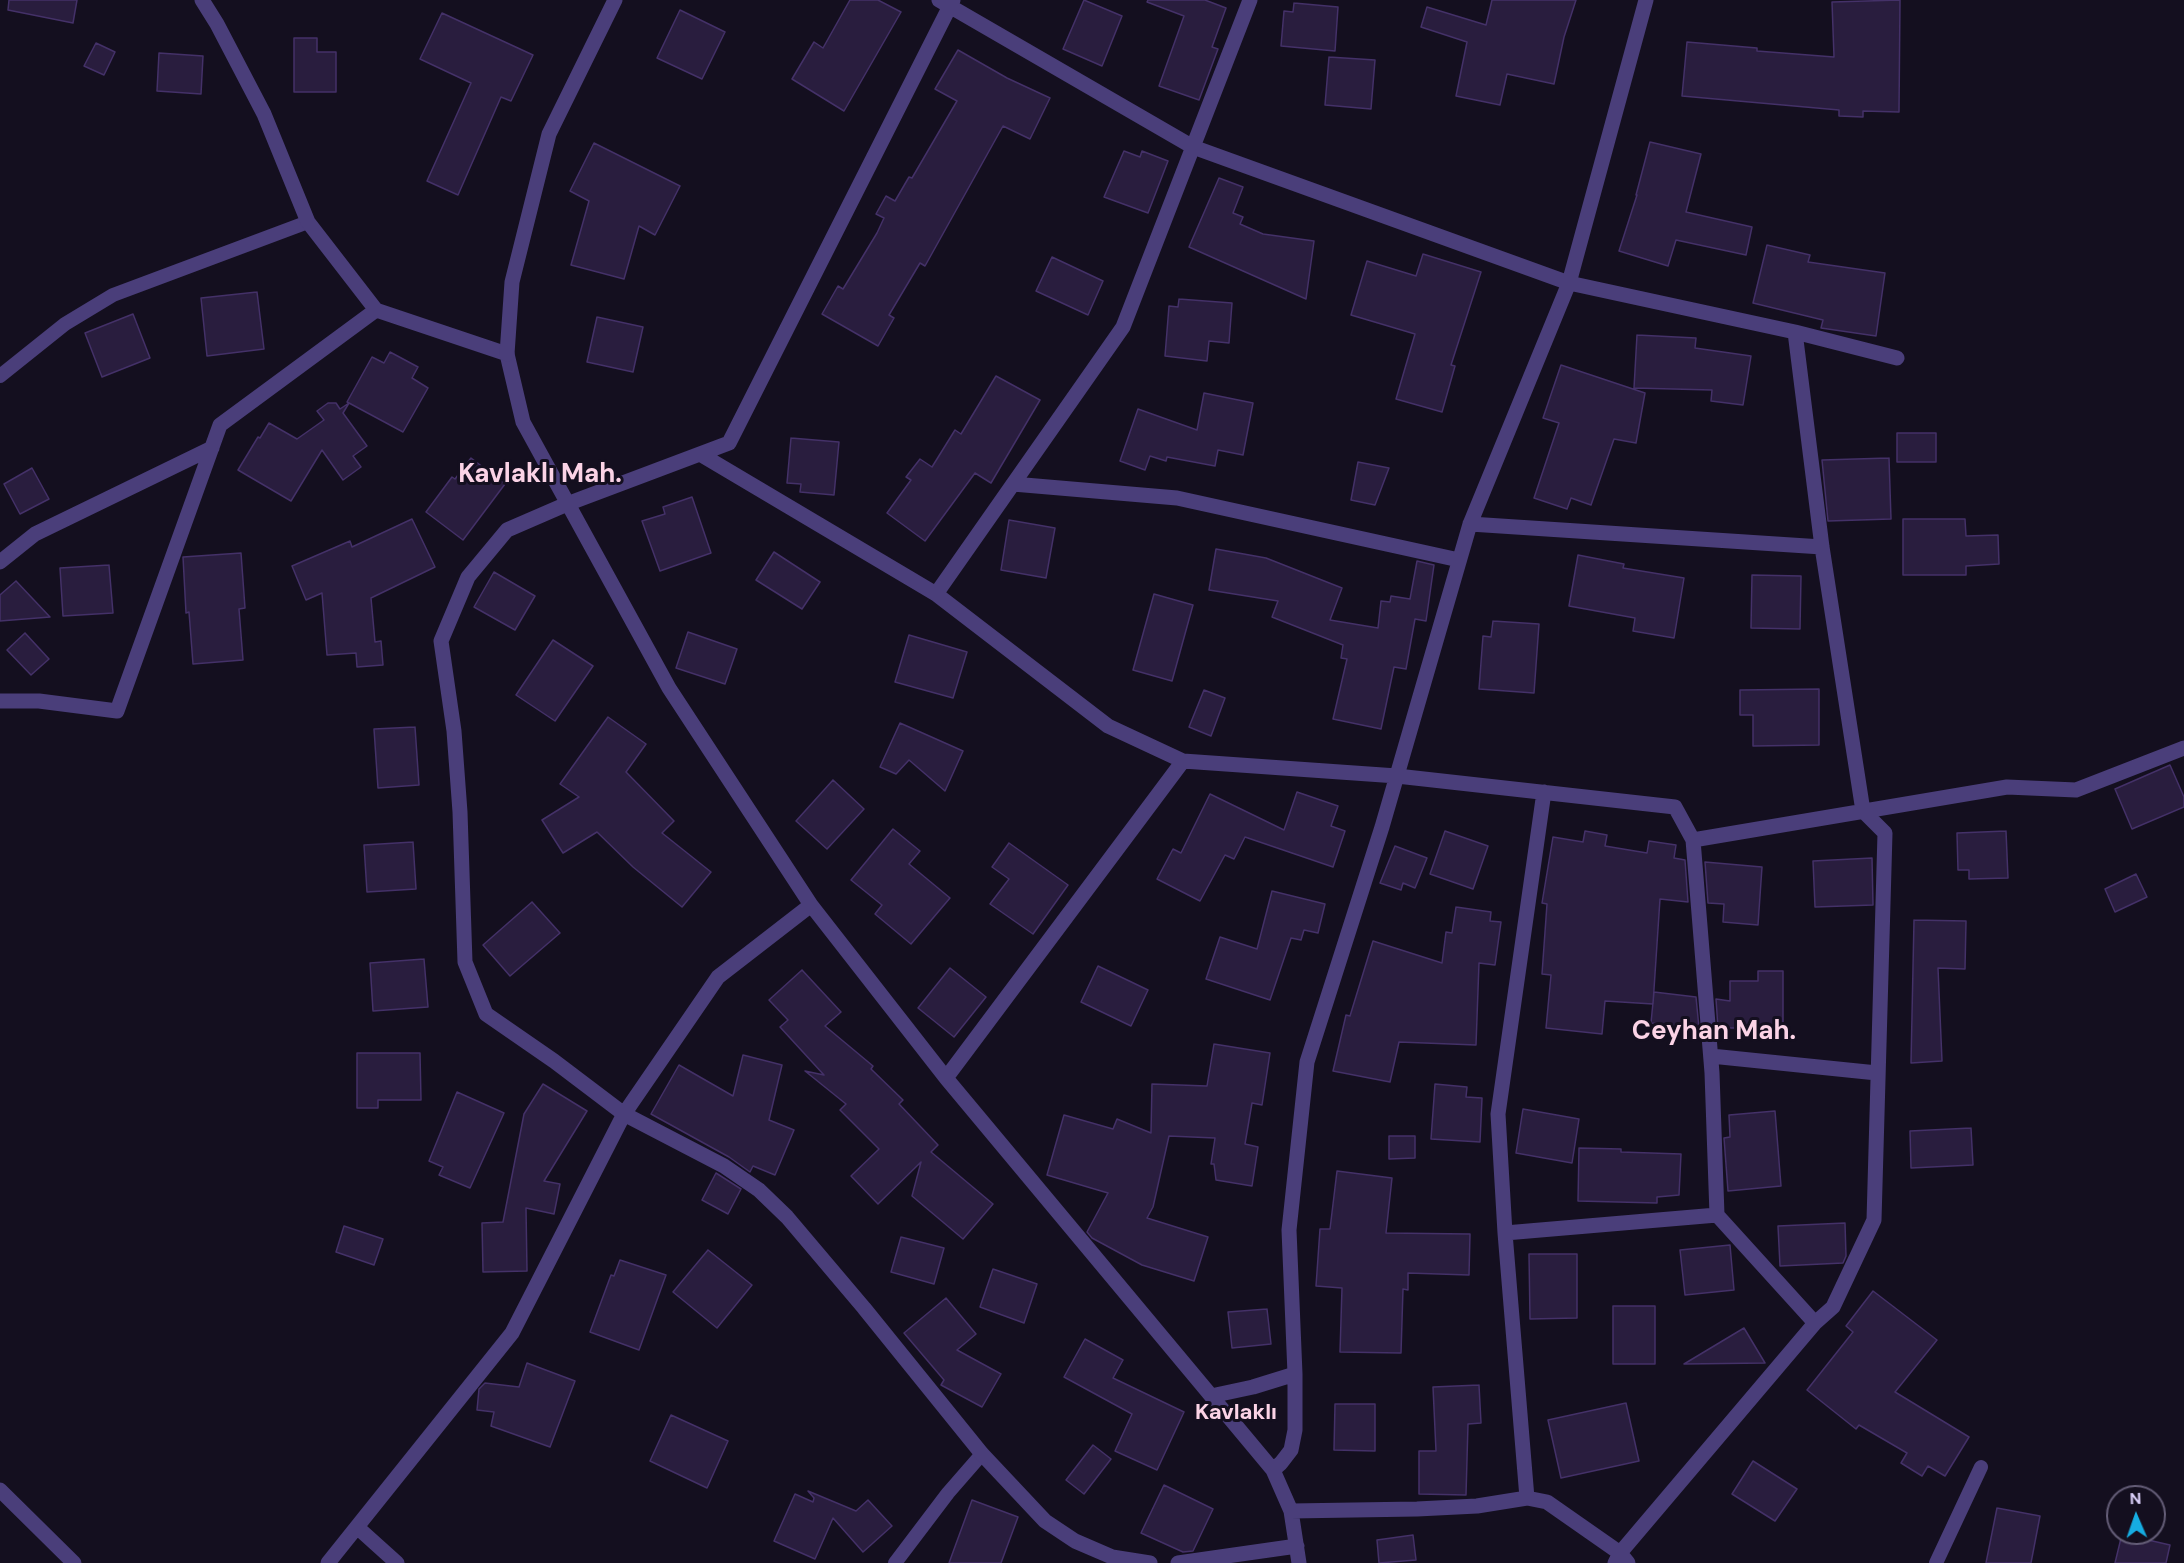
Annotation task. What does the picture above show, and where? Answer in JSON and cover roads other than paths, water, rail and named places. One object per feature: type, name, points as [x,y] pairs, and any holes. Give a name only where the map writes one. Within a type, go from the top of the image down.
[{"type":"street","points":[[202,0],[264,114],[308,222],[376,310],[507,354]]},
{"type":"street","points":[[615,0],[549,134],[512,282],[507,354],[523,422],[669,688],[811,905],[946,1078],[1273,1470],[1291,1511],[1299,1563]]},
{"type":"street","points":[[936,594],[1123,327],[1250,0]]},
{"type":"street","points":[[1273,1470],[1291,1450],[1295,1430],[1296,1374],[1289,1230],[1306,1062],[1397,776],[1470,524],[1569,283],[1646,0]]},
{"type":"street","points":[[1150,1563],[1113,1557],[1075,1541],[1045,1521],[982,1454],[864,1308],[787,1217],[759,1190],[724,1166],[624,1114],[554,1061],[486,1014],[465,962],[460,813],[454,731],[441,640],[468,577],[507,530],[567,504],[729,443],[947,2],[1193,147],[1569,283],[1795,332],[1897,358]]},
{"type":"street","points":[[0,701],[39,701],[117,711],[220,425],[376,310]]},
{"type":"street","points":[[1291,1511],[1465,1506],[1527,1498],[1547,1502],[1621,1560],[1815,1323],[1833,1307],[1874,1220],[1885,833],[1863,811],[1822,547],[1795,332]]},
{"type":"street","points":[[0,562],[35,534],[212,448]]},
{"type":"street","points":[[699,454],[936,594],[1108,726],[1184,760],[1397,776],[1675,807],[1693,840],[1710,1056],[1717,1215],[1815,1323]]},
{"type":"street","points":[[1013,484],[1178,498],[1459,560]]},
{"type":"street","points":[[1470,524],[1822,547]]},
{"type":"street","points":[[1693,840],[2007,786],[2076,790],[2184,748]]},
{"type":"street","points":[[946,1078],[1184,760]]},
{"type":"street","points":[[1527,1498],[1505,1233],[1498,1114],[1545,792]]},
{"type":"street","points":[[328,1563],[512,1333],[624,1114],[718,976],[811,905]]},
{"type":"street","points":[[1710,1056],[1877,1073]]},
{"type":"street","points":[[1505,1233],[1717,1215]]},
{"type":"street","points":[[1211,1396],[1253,1388],[1296,1374]]},
{"type":"street","points":[[0,1490],[74,1563]]},
{"type":"street","points":[[357,1527],[398,1563]]},
{"type":"street","points":[[1178,1563],[1297,1546]]},
{"type":"lane","points":[[0,376],[65,324],[113,295],[308,222]]},
{"type":"lane","points":[[896,1563],[948,1493],[982,1454]]},
{"type":"lane","points":[[1936,1563],[1981,1467]]},
{"type":"district","name":"Kavlaklı Mah.","points":[[540,475]]},
{"type":"district","name":"Ceyhan Mah.","points":[[1714,1032]]},
{"type":"district","name":"Kavlaklı","points":[[1236,1413]]}]
